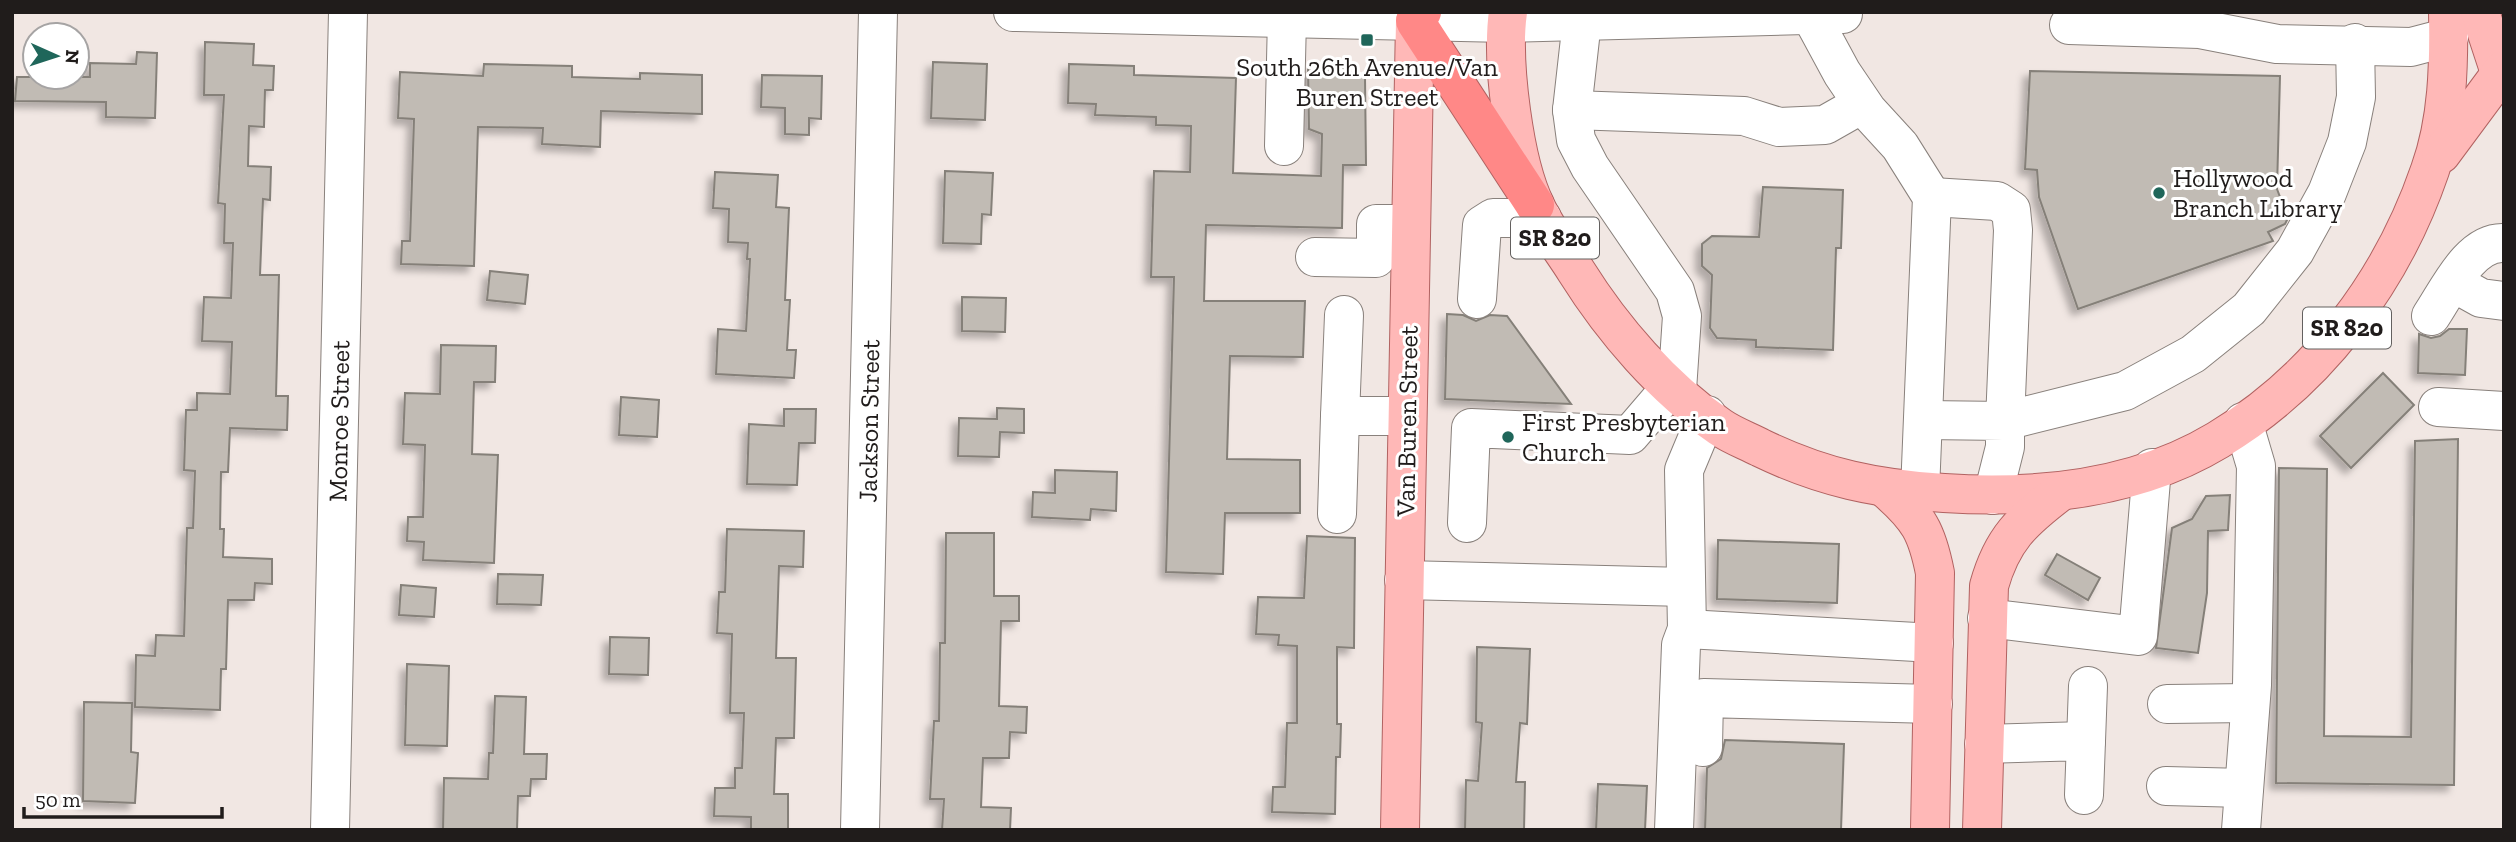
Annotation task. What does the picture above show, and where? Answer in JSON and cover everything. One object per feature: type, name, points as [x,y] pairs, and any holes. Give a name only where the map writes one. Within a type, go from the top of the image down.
[{"type":"highway","points":[[1417,15],[1538,212]]},
{"type":"main road","name":"Van Buren Street","points":[[1400,830],[1417,15]]},
{"type":"main road","name":"SR 820","points":[[1507,18],[1509,91],[1520,155],[1538,212],[1617,329],[1675,388],[1721,428],[1829,476],[1903,491],[1911,511],[1928,537],[1935,573],[1930,830]]},
{"type":"main road","name":"SR 820","points":[[1982,830],[1987,618],[1989,586],[1996,559],[2013,531],[2060,492],[2152,468],[2216,441],[2307,372],[2347,327],[2405,232],[2431,168],[2445,103],[2448,25]]},
{"type":"main road","points":[[2431,168],[2497,53]]},
{"type":"main road","points":[[1903,491],[1993,495],[2060,492]]},
{"type":"street","name":"Monroe Street","points":[[330,830],[348,12]]},
{"type":"street","name":"Jackson Street","points":[[860,830],[878,12]]},
{"type":"street","points":[[1013,12],[1287,18],[1820,14],[1863,104],[1900,146],[1932,197],[1925,420],[1903,491]]},
{"type":"street","points":[[2069,24],[2199,21],[2276,15],[2355,25],[2411,47],[2448,25],[2497,53]]},
{"type":"street","points":[[1467,523],[1471,428],[1630,435],[1675,388],[1682,316],[1675,291],[1590,167],[1577,140],[1572,110],[1582,16]]},
{"type":"street","points":[[1284,146],[1287,18]]},
{"type":"street","points":[[2199,21],[2277,44],[2355,25]]},
{"type":"street","points":[[1925,420],[2005,421],[2125,391],[2193,354],[2249,309],[2295,251],[2328,193],[2347,142],[2356,97],[2355,25]]},
{"type":"street","points":[[1572,110],[1744,116],[1779,127],[1825,125],[1863,104]]},
{"type":"street","points":[[1932,197],[1997,201],[2011,210],[2013,230],[2005,447],[1993,495]]},
{"type":"street","points":[[1477,299],[1482,225],[1493,218],[1538,212]]},
{"type":"street","points":[[1315,257],[1376,258],[1376,224],[1411,224]]},
{"type":"street","points":[[2431,316],[2478,250],[2492,242],[2504,243]]},
{"type":"street","points":[[2454,283],[2481,298],[2504,301]]},
{"type":"street","points":[[1337,514],[1344,315]]},
{"type":"street","points":[[2438,407],[2504,411]]},
{"type":"street","points":[[1674,830],[1681,645],[1687,629],[1684,470],[1706,415]]},
{"type":"street","points":[[1340,416],[1407,416]]},
{"type":"street","points":[[2241,830],[2249,703],[2256,466],[2243,422]]},
{"type":"street","points":[[1987,618],[2138,636],[2152,468]]},
{"type":"street","points":[[1404,580],[1686,587]]},
{"type":"street","points":[[1687,629],[1934,643]]},
{"type":"street","points":[[2084,795],[2088,686]]},
{"type":"street","points":[[1700,830],[1704,698],[1933,705]]},
{"type":"street","points":[[2167,705],[2249,703]]},
{"type":"street","points":[[1984,744],[2086,741]]},
{"type":"street","points":[[2166,786],[2244,788]]},
{"type":"building","points":[[205,42],[254,44],[253,65],[274,66],[273,90],[265,90],[264,127],[249,126],[248,166],[271,167],[270,200],[263,199],[260,275],[279,275],[276,396],[288,396],[287,430],[230,428],[228,472],[221,472],[220,529],[224,529],[223,557],[272,559],[272,584],[255,583],[254,600],[228,600],[226,669],[221,669],[220,710],[135,707],[136,655],[155,656],[156,635],[184,636],[187,528],[193,528],[195,471],[184,470],[186,410],[197,410],[197,393],[230,394],[232,342],[202,341],[204,297],[231,298],[233,243],[224,243],[225,204],[218,203],[224,95],[204,95]]},
{"type":"building","points":[[137,52],[157,53],[155,118],[106,117],[106,102],[15,101],[17,77],[21,77],[21,91],[91,91],[91,63],[136,64]]},
{"type":"building","points":[[933,62],[987,64],[985,120],[931,118]]},
{"type":"building","points":[[484,64],[572,66],[572,77],[640,79],[640,73],[702,75],[702,114],[601,111],[600,147],[542,144],[543,128],[478,127],[474,266],[401,264],[402,241],[410,241],[414,119],[398,118],[400,72],[483,76]]},
{"type":"building","points":[[1069,64],[1134,66],[1134,75],[1236,78],[1233,173],[1321,176],[1322,134],[1309,129],[1308,68],[1344,68],[1347,73],[1358,72],[1365,77],[1366,165],[1343,165],[1342,228],[1206,225],[1204,301],[1305,301],[1303,357],[1230,356],[1227,459],[1300,460],[1300,513],[1225,513],[1223,574],[1166,572],[1174,277],[1151,277],[1154,171],[1190,172],[1191,126],[1156,125],[1156,117],[1095,115],[1096,104],[1068,103]]},
{"type":"building","name":"Hollywood Branch Library","points":[[2030,71],[2280,76],[2277,189],[2288,218],[2285,224],[2268,232],[2273,241],[2078,309],[2039,197],[2037,170],[2025,169]]},
{"type":"building","points":[[762,75],[822,76],[821,119],[809,118],[809,135],[785,134],[785,108],[761,107]]},
{"type":"building","points":[[945,171],[993,173],[991,215],[982,214],[981,244],[943,243]]},
{"type":"building","points":[[715,172],[778,175],[776,207],[789,208],[785,300],[790,300],[787,350],[796,350],[794,378],[716,374],[718,329],[746,331],[750,259],[747,259],[748,243],[728,242],[729,209],[713,208]]},
{"type":"building","points":[[1763,187],[1843,190],[1841,248],[1836,248],[1833,350],[1756,347],[1756,340],[1717,338],[1710,328],[1712,275],[1702,266],[1702,244],[1712,236],[1759,237]]},
{"type":"building","points":[[490,271],[528,275],[525,304],[487,300]]},
{"type":"building","points":[[962,297],[1006,298],[1005,332],[962,331]]},
{"type":"building","points":[[1447,314],[1463,315],[1476,321],[1490,315],[1507,316],[1571,404],[1445,399]]},
{"type":"building","points":[[2449,329],[2467,329],[2465,375],[2418,373],[2419,334],[2431,338],[2440,336]]},
{"type":"building","points":[[441,345],[496,346],[495,382],[474,382],[472,454],[498,455],[494,563],[423,560],[424,542],[407,541],[408,517],[423,517],[425,445],[403,444],[405,393],[440,394]]},
{"type":"building","points":[[2383,373],[2414,405],[2351,468],[2320,436]]},
{"type":"building","points":[[621,397],[659,400],[657,437],[619,435]]},
{"type":"building","points":[[997,408],[1024,409],[1024,433],[1000,432],[999,457],[958,456],[959,418],[997,419]]},
{"type":"building","points":[[784,409],[816,409],[815,443],[799,443],[797,485],[747,484],[749,424],[784,426]]},
{"type":"building","points":[[2458,439],[2454,785],[2276,783],[2279,468],[2327,469],[2324,736],[2411,737],[2415,441]]},
{"type":"building","points":[[1055,470],[1117,472],[1116,511],[1091,509],[1090,520],[1032,517],[1033,492],[1055,493]]},
{"type":"building","points":[[2230,495],[2228,530],[2208,531],[2207,593],[2198,653],[2156,648],[2172,528],[2192,519],[2206,496]]},
{"type":"building","points":[[727,529],[804,531],[803,567],[779,566],[776,658],[796,658],[794,738],[776,738],[774,794],[788,794],[788,830],[751,830],[751,817],[714,816],[715,788],[735,788],[735,768],[742,768],[744,713],[730,713],[732,634],[717,633],[719,592],[725,592]]},
{"type":"building","points":[[946,533],[994,533],[994,596],[1019,596],[1019,621],[1001,621],[999,706],[1027,707],[1026,733],[1010,732],[1009,758],[983,758],[981,807],[1011,808],[1010,830],[942,830],[944,799],[930,799],[934,721],[939,721],[940,643],[945,643]]},
{"type":"building","points":[[1307,536],[1355,538],[1354,648],[1337,647],[1337,724],[1341,724],[1340,757],[1336,757],[1335,814],[1272,812],[1273,787],[1285,787],[1287,723],[1297,723],[1297,646],[1278,645],[1279,635],[1256,634],[1258,597],[1304,598]]},
{"type":"building","points":[[1718,540],[1839,544],[1837,603],[1717,599]]},
{"type":"building","points":[[2057,554],[2100,578],[2088,600],[2045,575]]},
{"type":"building","points":[[498,574],[543,575],[541,605],[497,604]]},
{"type":"building","points":[[401,585],[436,588],[434,617],[399,615]]},
{"type":"building","points":[[610,637],[649,638],[648,675],[609,674]]},
{"type":"building","points":[[1477,647],[1530,649],[1527,724],[1520,723],[1516,782],[1525,782],[1524,830],[1465,830],[1466,780],[1478,781],[1482,723],[1476,722]]},
{"type":"building","points":[[407,664],[449,666],[447,746],[405,745]]},
{"type":"building","points":[[495,696],[526,697],[524,754],[547,754],[546,779],[531,779],[530,796],[518,796],[517,830],[443,830],[444,778],[488,779],[489,753],[493,753]]},
{"type":"building","points":[[84,702],[132,703],[131,752],[138,753],[135,803],[83,801]]},
{"type":"building","points":[[1725,740],[1844,744],[1841,830],[1705,830],[1707,768],[1721,759]]},
{"type":"building","points":[[1598,784],[1647,786],[1645,830],[1596,830]]},
{"type":"place","name":"South 26th Avenue/Van Buren Street","points":[[1367,40]]},
{"type":"place","name":"Hollywood Branch Library","points":[[2159,193]]},
{"type":"place","name":"First Presbyterian Church","points":[[1508,437]]}]
